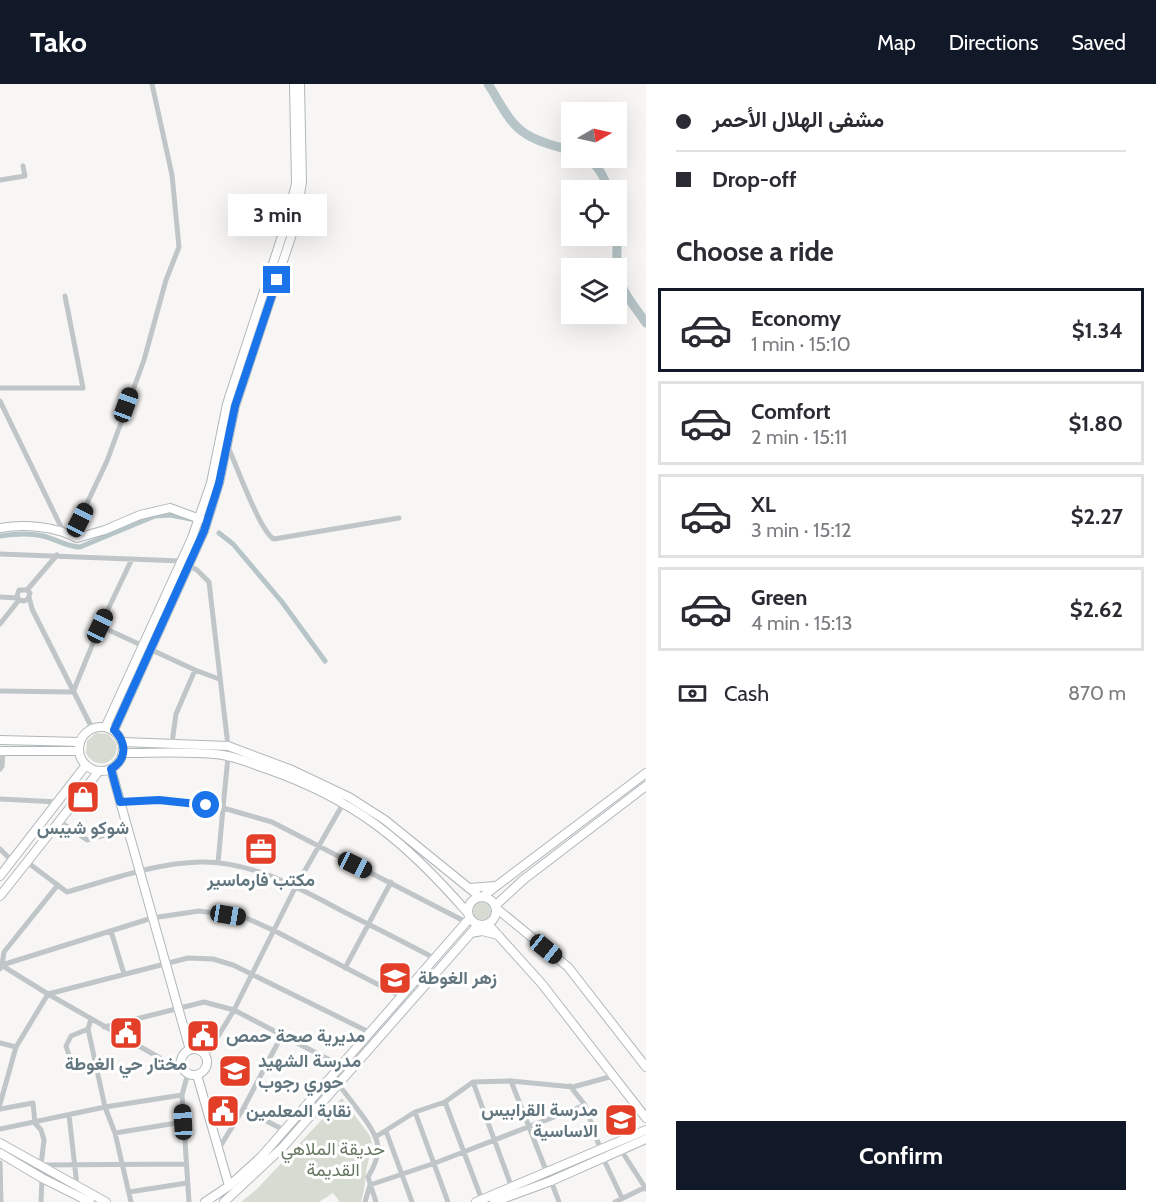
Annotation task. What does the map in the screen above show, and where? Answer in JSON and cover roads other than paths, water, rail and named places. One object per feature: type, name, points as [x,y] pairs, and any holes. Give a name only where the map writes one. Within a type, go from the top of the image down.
[{"type":"main road","points":[[185,564],[211,483],[227,404],[283,233],[296,184],[294,84]]},
{"type":"main road","points":[[110,728],[208,518],[219,483],[235,406],[295,225],[302,182],[300,84]]},
{"type":"main road","points":[[0,528],[10,526],[63,531],[77,538],[105,530],[140,515],[170,508],[200,519]]},
{"type":"main road","points":[[92,728],[110,728],[123,742],[123,753],[119,763],[111,769],[99,771],[86,765],[79,746],[82,736],[92,728]]},
{"type":"main road","points":[[0,740],[79,746]]},
{"type":"main road","points":[[123,742],[228,746],[292,770],[349,797],[385,820],[481,897],[490,900],[495,907],[568,967],[645,1063]]},
{"type":"main road","points":[[2,751],[79,746]]},
{"type":"main road","points":[[123,753],[216,754],[287,776],[344,802],[400,842],[438,879],[468,918],[478,925],[488,924],[495,917],[495,907],[523,880],[646,786]]},
{"type":"main road","points":[[0,876],[86,765]]},
{"type":"main road","points":[[111,769],[190,1050]]},
{"type":"main road","points":[[0,896],[99,771]]},
{"type":"main road","points":[[206,1202],[229,1186],[261,1157],[371,1033],[468,918],[471,902],[497,886],[646,773]]},
{"type":"main road","points":[[470,888],[497,886]]},
{"type":"main road","points":[[488,924],[543,984],[646,1118]]},
{"type":"main road","points":[[224,1202],[283,1147],[478,925]]},
{"type":"main road","points":[[470,934],[482,931],[500,936]]},
{"type":"main road","points":[[190,1050],[201,1051],[206,1056],[206,1068],[197,1075],[188,1073],[182,1064],[183,1056],[190,1050]]},
{"type":"main road","points":[[197,1075],[229,1186]]},
{"type":"main road","points":[[634,1103],[645,1100]]},
{"type":"main road","points":[[494,1202],[516,1195],[646,1130]]},
{"type":"main road","points":[[602,1154],[621,1150],[646,1139]]},
{"type":"main road","points":[[0,1143],[41,1165],[76,1194],[106,1202]]},
{"type":"main road","points":[[0,1153],[42,1178],[90,1202]]},
{"type":"main road","points":[[479,1201],[516,1195]]},
{"type":"street","points":[[72,535],[106,460],[144,360],[166,280],[179,247],[171,164],[152,84]]},
{"type":"street","points":[[0,180],[25,176],[23,166]]},
{"type":"street","points":[[0,388],[83,388],[65,296]]},
{"type":"street","points":[[0,401],[63,531]]},
{"type":"street","points":[[227,445],[259,520],[270,537],[274,539],[399,518]]},
{"type":"street","points":[[0,554],[132,559],[185,564],[197,570],[208,582],[228,746]]},
{"type":"street","points":[[0,624],[23,589],[27,590],[57,555]]},
{"type":"street","points":[[74,692],[100,626],[132,559]]},
{"type":"street","points":[[27,590],[32,609],[92,728]]},
{"type":"street","points":[[3,597],[29,597]]},
{"type":"street","points":[[19,598],[32,609]]},
{"type":"street","points":[[100,626],[219,679]]},
{"type":"street","points":[[172,743],[176,714],[195,670]]},
{"type":"street","points":[[0,691],[74,692]]},
{"type":"street","points":[[0,769],[2,751]]},
{"type":"street","points":[[218,863],[228,757]]},
{"type":"street","points":[[0,799],[57,802]]},
{"type":"street","points":[[120,802],[172,801],[223,808],[272,822],[468,918]]},
{"type":"street","points":[[206,1056],[234,1010],[296,886],[344,802]]},
{"type":"street","points":[[59,821],[87,840],[127,829]]},
{"type":"street","points":[[0,849],[12,861]]},
{"type":"street","points":[[27,862],[66,892],[139,872],[198,862],[218,863],[260,872],[296,886],[434,958]]},
{"type":"street","points":[[345,968],[392,882]]},
{"type":"street","points":[[1,966],[4,952],[57,886]]},
{"type":"street","points":[[1,966],[152,918],[199,911],[244,917],[402,997]]},
{"type":"street","points":[[111,931],[124,974]]},
{"type":"street","points":[[0,1104],[16,1047],[48,994],[188,958],[213,959],[233,965],[371,1033]]},
{"type":"street","points":[[1,966],[167,1062],[182,1064]]},
{"type":"street","points":[[104,1027],[204,1002],[234,1010],[341,1066]]},
{"type":"street","points":[[91,1019],[88,1029],[105,1107],[115,1133],[131,1202]]},
{"type":"street","points":[[88,1029],[71,1036],[66,1046],[69,1055],[79,1066],[98,1069]]},
{"type":"street","points":[[218,1150],[243,1109],[282,1035]]},
{"type":"street","points":[[0,1043],[16,1047]]},
{"type":"street","points":[[188,1073],[182,1095],[189,1202]]},
{"type":"street","points":[[377,1136],[415,1112],[445,1102],[473,1082],[511,1081],[570,1086],[584,1085],[613,1076]]},
{"type":"street","points":[[511,1081],[559,1202]]},
{"type":"street","points":[[473,1082],[516,1195]]},
{"type":"street","points":[[338,1084],[377,1136],[379,1149],[376,1164],[368,1177],[376,1202]]},
{"type":"street","points":[[570,1086],[585,1105],[602,1154],[622,1198]]},
{"type":"street","points":[[0,1129],[105,1107],[182,1095]]},
{"type":"street","points":[[445,1102],[464,1151],[479,1201]]},
{"type":"street","points":[[0,1109],[33,1103],[35,1123],[41,1130],[44,1140],[41,1165],[185,1164]]},
{"type":"street","points":[[370,1185],[435,1163],[585,1105]]},
{"type":"street","points":[[243,1109],[284,1130]]},
{"type":"street","points":[[415,1112],[448,1202]]},
{"type":"street","points":[[69,1115],[76,1164],[76,1194]]},
{"type":"street","points":[[115,1133],[183,1122]]},
{"type":"street","points":[[386,1131],[412,1202]]},
{"type":"street","points":[[615,1202],[646,1188],[621,1150]]},
{"type":"street","points":[[0,1163],[1,1202]]},
{"type":"street","points":[[41,1202],[42,1178]]},
{"type":"street","points":[[129,1192],[187,1184]]},
{"type":"street","points":[[365,1202],[370,1185]]},
{"type":"waterway","points":[[488,84],[509,118],[520,129],[537,140],[561,148]]},
{"type":"waterway","points":[[597,168],[605,180]]},
{"type":"waterway","points":[[617,246],[617,268],[620,281],[646,323]]},
{"type":"waterway","points":[[0,536],[38,535],[80,547],[155,516],[170,515],[191,519]]},
{"type":"waterway","points":[[219,533],[233,544],[282,602],[325,661]]},
{"type":"place","name":"شوكو شيبس","points":[[83,797]]},
{"type":"place","name":"مكتب فارماسير","points":[[261,849]]},
{"type":"place","name":"زهر الغوطة","points":[[395,978]]},
{"type":"place","name":"مختار حي الغوطة","points":[[126,1033]]},
{"type":"place","name":"مديرية صحة حمص","points":[[203,1036]]},
{"type":"place","name":"مدرسة الشهيد حوري رجوب","points":[[235,1071]]},
{"type":"place","name":"نقابة المعلمين","points":[[223,1111]]},
{"type":"place","name":"مدرسة القرابيس الاساسية","points":[[621,1120]]},
{"type":"park label","name":"حديقة الملاهي القديمة","points":[[333,1159]]}]
